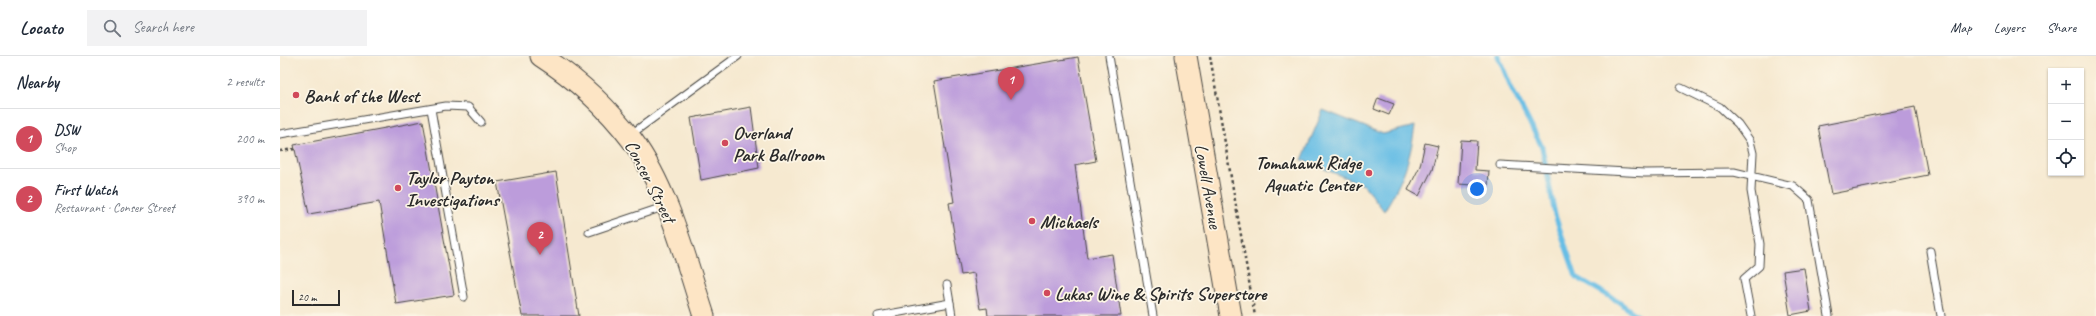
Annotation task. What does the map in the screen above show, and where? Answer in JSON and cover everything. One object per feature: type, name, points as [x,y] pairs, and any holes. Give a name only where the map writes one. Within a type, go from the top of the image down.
[{"type":"street","name":"Conser Street","points":[[541,56],[562,70],[591,95],[628,136],[647,165],[666,206],[704,316]]},
{"type":"street","name":"Lowell Avenue","points":[[1186,56],[1231,316]]},
{"type":"lane","points":[[628,136],[738,56]]},
{"type":"lane","points":[[1109,56],[1153,316]]},
{"type":"lane","points":[[1681,88],[1720,107],[1738,124],[1750,141],[1753,153],[1753,176],[1750,191],[1760,244],[1759,266],[1744,279],[1751,316]]},
{"type":"lane","points":[[280,134],[446,106],[468,107],[481,122]]},
{"type":"lane","points":[[431,109],[464,297]]},
{"type":"lane","points":[[1500,166],[1645,173],[1734,172],[1793,186],[1809,200],[1829,316]]},
{"type":"lane","points":[[589,232],[666,206]]},
{"type":"lane","points":[[1930,251],[1941,316]]},
{"type":"lane","points":[[947,285],[952,316]]},
{"type":"lane","points":[[878,316],[950,303]]},
{"type":"path","points":[[1210,56],[1255,316]]},
{"type":"path","points":[[280,151],[295,149]]},
{"type":"water","name":"Tomahawk Ridge Aquatic Center","points":[[1323,110],[1383,134],[1415,126],[1411,150],[1405,170],[1384,211],[1364,185],[1302,160]]},
{"type":"building","points":[[1078,57],[1096,161],[1075,165],[1087,258],[1112,254],[1121,316],[988,316],[987,308],[980,309],[974,273],[961,275],[949,203],[954,202],[934,81]]},
{"type":"building","points":[[1378,98],[1394,104],[1389,115],[1374,109]]},
{"type":"building","name":"Overland Park Ballroom","points":[[751,107],[759,168],[701,180],[691,118]]},
{"type":"building","points":[[1915,107],[1928,175],[1831,194],[1818,126]]},
{"type":"building","points":[[423,121],[454,295],[396,304],[379,202],[309,214],[294,145]]},
{"type":"building","points":[[1461,140],[1477,141],[1475,170],[1489,171],[1488,186],[1458,184]]},
{"type":"building","points":[[1425,143],[1438,146],[1432,170],[1419,196],[1408,190],[1420,166]]},
{"type":"building","points":[[556,172],[579,316],[522,316],[497,182]]},
{"type":"building","points":[[1804,268],[1811,311],[1790,315],[1783,271]]},
{"type":"waterway","points":[[1498,56],[1511,87],[1542,147],[1555,215],[1576,277],[1616,300],[1638,316]]},
{"type":"place","name":"Bank of the West","points":[[296,95]]},
{"type":"place","name":"DSW","points":[[1011,100]]},
{"type":"place","name":"Overland Park Ballroom","points":[[725,143]]},
{"type":"place","name":"Tomahawk Ridge Aquatic Center","points":[[1369,173]]},
{"type":"place","name":"Taylor Payton Investigations","points":[[398,188]]},
{"type":"place","name":"Michaels","points":[[1032,221]]},
{"type":"place","name":"First Watch","points":[[540,255]]},
{"type":"place","name":"Lukas Wine & Spirits Superstore","points":[[1047,293]]}]
